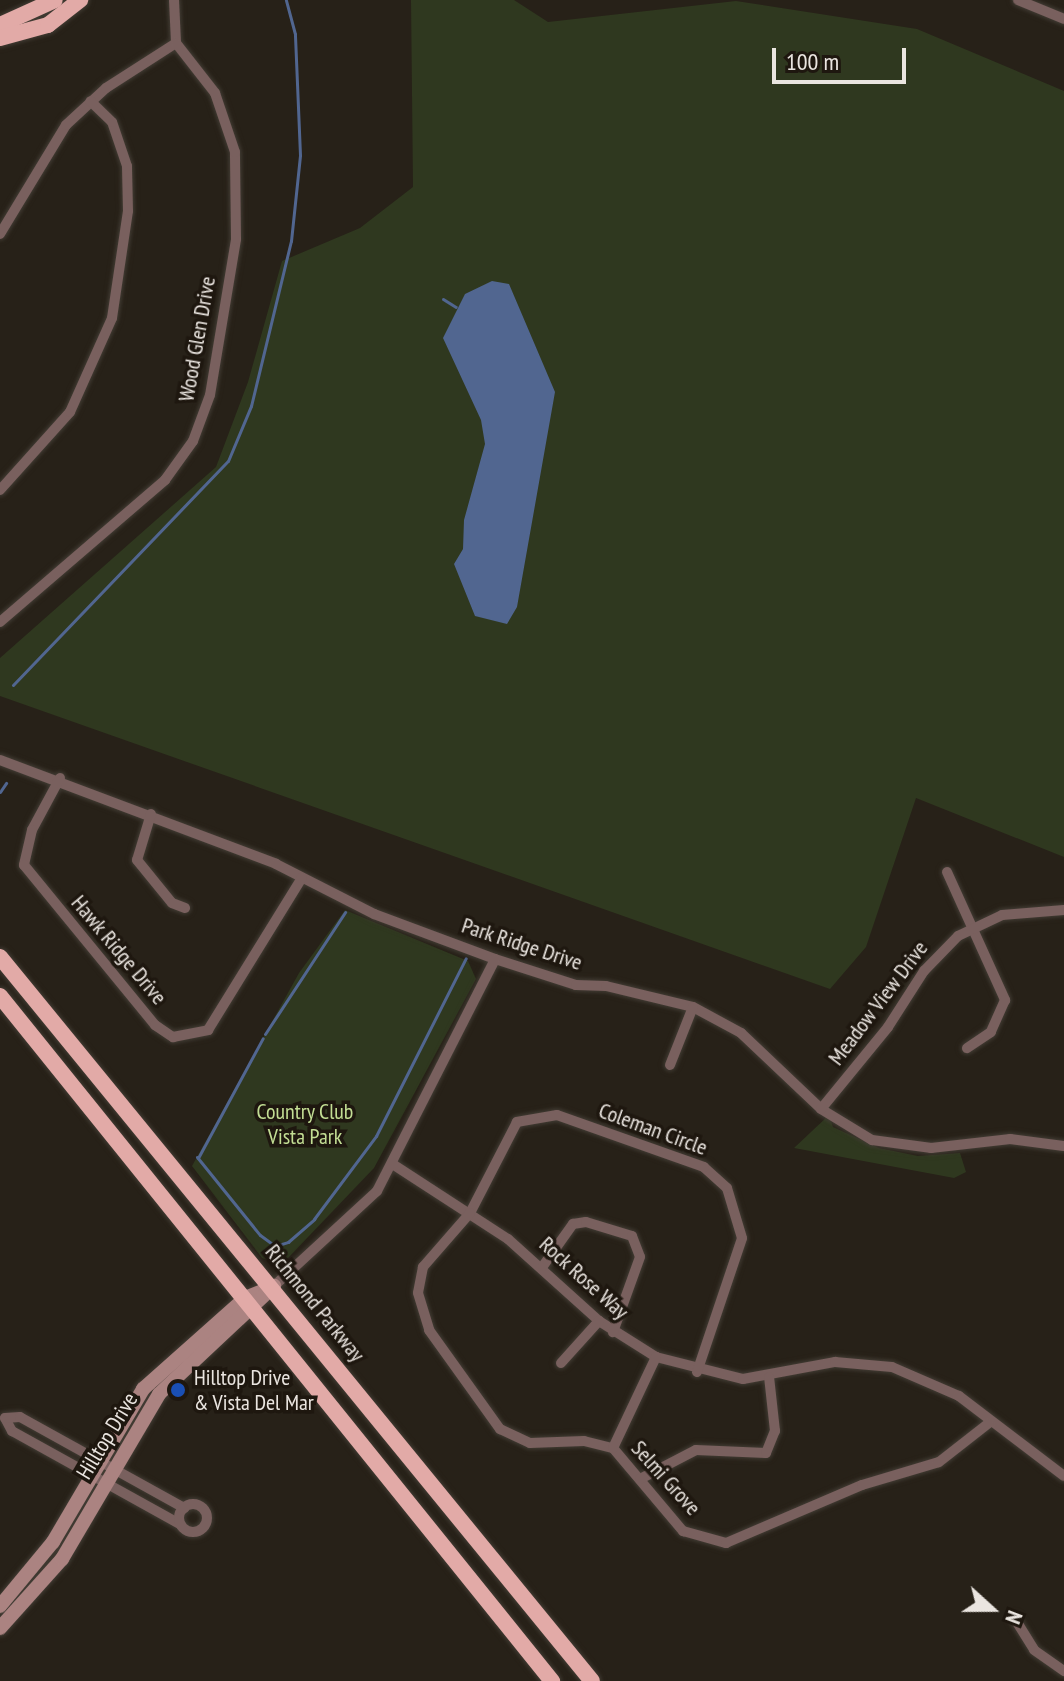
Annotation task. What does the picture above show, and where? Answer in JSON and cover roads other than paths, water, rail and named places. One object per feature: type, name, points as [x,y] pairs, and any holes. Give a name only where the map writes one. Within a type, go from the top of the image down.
[{"type":"highway","points":[[0,25],[30,15],[55,0]]},
{"type":"highway","points":[[0,38],[48,25],[80,0]]},
{"type":"highway","points":[[0,12],[30,15]]},
{"type":"highway","name":"Richmond Parkway","points":[[0,957],[274,1286],[592,1681]]},
{"type":"highway","points":[[0,996],[552,1681]]},
{"type":"main road","name":"Hilltop Drive","points":[[0,1606],[39,1564],[98,1460],[157,1372],[274,1286]]},
{"type":"main road","name":"Hilltop Drive","points":[[0,1628],[45,1583],[159,1394],[250,1304]]},
{"type":"street","points":[[0,234],[43,155],[90,101],[176,43],[174,0]]},
{"type":"street","points":[[1018,0],[1064,19]]},
{"type":"street","name":"Wood Glen Drive","points":[[0,622],[165,480],[193,441],[210,395],[236,239],[235,152],[215,93],[176,43]]},
{"type":"street","points":[[0,490],[70,412],[112,318],[128,211],[127,166],[112,122],[90,101]]},
{"type":"street","name":"Park Ridge Drive","points":[[0,760],[60,778],[151,814],[302,878],[374,914],[495,959],[576,985],[619,988],[693,1007],[741,1033],[845,1128],[902,1147],[1010,1139],[1064,1146]]},
{"type":"street","name":"Hawk Ridge Drive","points":[[60,778],[32,830],[24,865],[155,1025],[173,1037],[208,1030],[302,878]]},
{"type":"street","points":[[151,814],[137,860],[172,903],[185,908]]},
{"type":"street","points":[[947,872],[1005,1000],[991,1032],[967,1048]]},
{"type":"street","name":"Meadow View Drive","points":[[821,1109],[934,958],[974,927],[1035,908],[1064,910]]},
{"type":"street","name":"Hilltop Drive","points":[[274,1286],[353,1219],[394,1165],[495,959]]},
{"type":"street","points":[[670,1065],[693,1007]]},
{"type":"street","name":"Coleman Circle","points":[[470,1213],[517,1122],[541,1113],[704,1167],[736,1202],[742,1238],[697,1372]]},
{"type":"street","name":"Rock Rose Way","points":[[394,1165],[470,1213],[543,1266],[599,1321],[656,1357],[697,1372],[769,1377],[835,1362],[892,1367],[940,1385],[1064,1476]]},
{"type":"street","name":"Selmi Grove","points":[[470,1213],[423,1267],[419,1309],[429,1330],[500,1429],[530,1443],[584,1441],[613,1448],[683,1531],[726,1543],[862,1485],[939,1462],[989,1423]]},
{"type":"street","points":[[543,1266],[573,1224],[586,1222],[632,1236],[640,1257],[613,1332]]},
{"type":"street","points":[[561,1363],[599,1321]]},
{"type":"street","points":[[613,1448],[656,1357]]},
{"type":"street","points":[[640,1479],[696,1450],[760,1455],[771,1449],[775,1431],[769,1377]]},
{"type":"street","points":[[3,1417],[20,1417],[184,1508],[203,1509],[205,1525],[193,1532],[12,1431],[3,1417]]},
{"type":"street","points":[[180,1524],[184,1508]]},
{"type":"street","points":[[1015,1619],[1034,1650],[1064,1671]]},
{"type":"water","points":[[492,281],[509,284],[555,392],[517,607],[507,624],[475,616],[454,564],[463,549],[464,520],[485,444],[481,420],[443,338],[465,294]]},
{"type":"waterway","points":[[13,685],[228,461],[251,406],[291,241],[300,155],[295,34],[286,0]]},
{"type":"waterway","points":[[443,299],[456,307]]},
{"type":"waterway","points":[[0,792],[6,783]]},
{"type":"waterway","points":[[265,1034],[345,912]]},
{"type":"waterway","points":[[197,1157],[260,1235],[275,1246],[288,1242],[314,1219],[376,1136],[466,958]]},
{"type":"waterway","points":[[198,1158],[263,1038]]},
{"type":"place","name":"Hilltop Drive & Vista Del Mar","points":[[178,1390]]},
{"type":"park label","name":"Country Club Vista Park","points":[[305,1124]]}]
